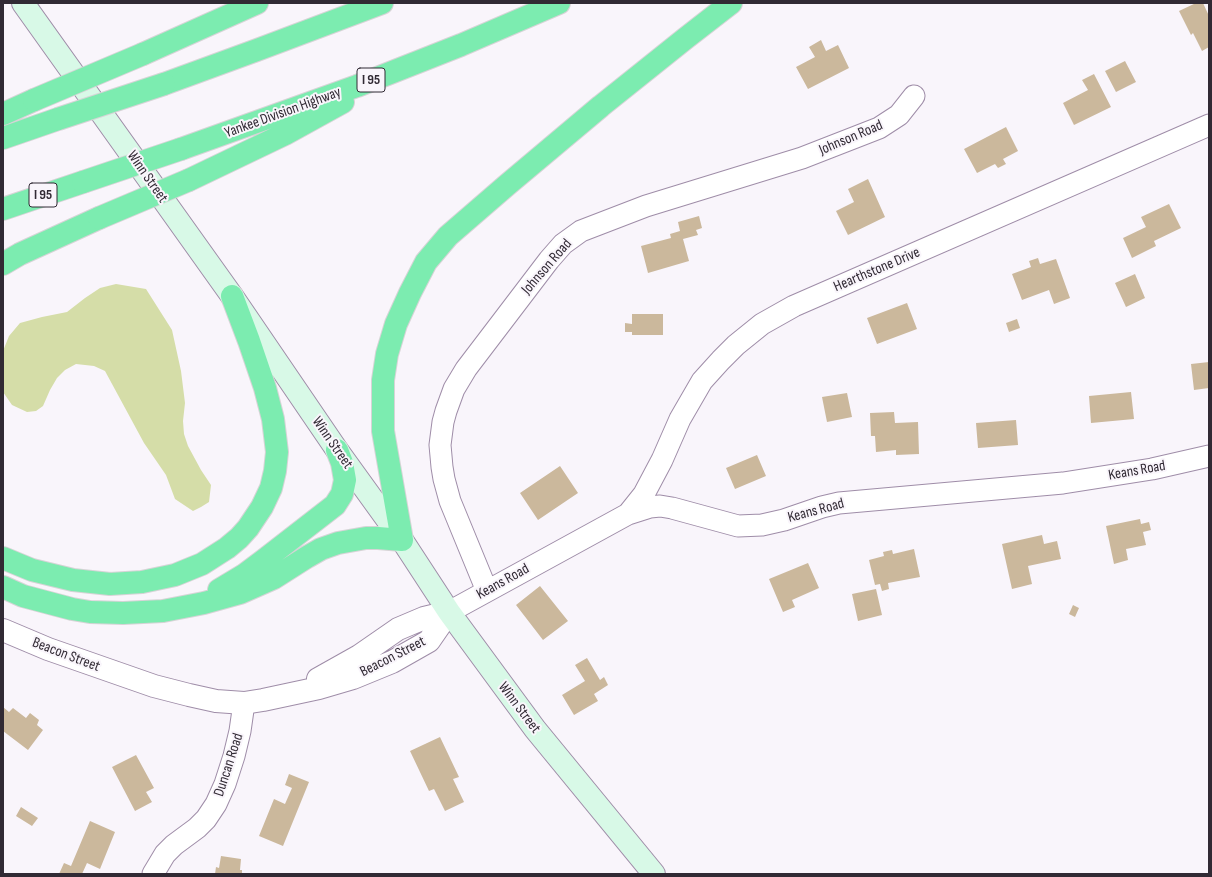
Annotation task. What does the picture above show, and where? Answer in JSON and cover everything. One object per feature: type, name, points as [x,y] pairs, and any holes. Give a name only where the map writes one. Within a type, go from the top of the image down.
[{"type":"highway","points":[[3,114],[257,3]]},
{"type":"highway","points":[[3,138],[164,84],[382,3]]},
{"type":"highway","name":"Yankee Division Highway","points":[[3,209],[180,149],[357,86],[461,45],[559,3]]},
{"type":"highway","points":[[3,587],[23,596],[54,605],[90,612],[142,613],[184,608],[229,596],[274,578],[321,549],[338,543],[366,538],[402,540],[383,431],[383,380],[387,354],[396,324],[426,262],[448,236],[507,185],[601,106],[731,3]]},
{"type":"highway","points":[[3,264],[20,254],[99,218],[189,180],[285,134],[414,63]]},
{"type":"highway","points":[[3,558],[32,570],[72,580],[110,584],[142,582],[175,575],[202,564],[228,548],[248,528],[262,507],[271,488],[277,452],[273,419],[265,388],[232,296]]},
{"type":"highway","points":[[184,608],[216,592],[244,575],[335,505],[340,499],[345,480],[342,463],[337,450]]},
{"type":"main road","name":"Winn Street","points":[[23,3],[232,296],[337,450],[402,540],[449,612],[535,729],[654,874]]},
{"type":"street","name":"Johnson Road","points":[[487,591],[450,501],[444,479],[440,444],[443,422],[450,400],[463,374],[545,264],[563,244],[581,231],[646,206],[802,158],[879,128],[899,115],[914,96]]},
{"type":"street","name":"Hearthstone Drive","points":[[628,514],[644,494],[662,460],[680,420],[702,381],[726,355],[762,324],[794,306],[1209,125]]},
{"type":"street","name":"Keans Road","points":[[449,612],[628,514],[646,508],[660,506],[682,510],[731,524],[758,526],[784,520],[814,509],[839,503],[1063,483],[1152,469],[1209,456]]},
{"type":"street","name":"Beacon Street","points":[[3,630],[48,649],[154,686],[209,700],[244,703],[319,688],[353,678],[392,662],[429,641],[449,612]]},
{"type":"street","name":"Duncan Road","points":[[153,874],[165,854],[174,845],[197,828],[206,819],[216,804],[225,784],[234,756],[240,731],[244,703]]},
{"type":"green space","points":[[116,284],[146,289],[172,330],[181,371],[185,403],[183,421],[184,434],[188,446],[211,485],[209,502],[193,511],[175,499],[166,475],[144,443],[105,371],[94,366],[76,364],[65,370],[57,378],[43,406],[36,411],[27,412],[12,405],[3,392],[3,351],[9,336],[20,323],[67,312],[100,288]]},
{"type":"building","points":[[1196,3],[1203,3],[1209,16],[1209,47],[1202,51],[1193,33],[1191,35],[1179,11]]},
{"type":"building","points":[[821,40],[826,51],[838,45],[849,68],[808,89],[796,67],[815,57],[809,47]]},
{"type":"building","points":[[1125,61],[1136,82],[1116,92],[1105,71]]},
{"type":"building","points":[[1094,74],[1111,107],[1074,125],[1063,103],[1088,90],[1082,80]]},
{"type":"building","points":[[1006,127],[1018,151],[1003,159],[1006,164],[998,168],[995,164],[977,173],[964,149]]},
{"type":"building","points":[[868,179],[885,217],[848,235],[836,211],[854,202],[848,189]]},
{"type":"building","points":[[1169,204],[1181,228],[1154,241],[1156,246],[1132,258],[1123,238],[1146,227],[1141,217]]},
{"type":"building","points":[[699,216],[702,228],[696,230],[698,235],[683,239],[689,261],[648,273],[641,246],[671,238],[670,234],[680,231],[678,222]]},
{"type":"building","points":[[1038,258],[1040,264],[1056,259],[1070,298],[1054,304],[1049,290],[1022,300],[1012,274],[1031,267],[1029,261]]},
{"type":"building","points":[[1135,274],[1145,298],[1126,307],[1115,283]]},
{"type":"building","points":[[907,303],[917,329],[877,344],[867,318]]},
{"type":"building","points":[[632,314],[663,314],[663,335],[632,335],[632,332],[625,332],[625,323],[632,324]]},
{"type":"building","points":[[1017,319],[1020,328],[1009,332],[1006,323]]},
{"type":"building","points":[[1209,362],[1209,388],[1194,390],[1191,364]]},
{"type":"building","points":[[1131,392],[1134,419],[1091,423],[1089,396]]},
{"type":"building","points":[[847,393],[852,417],[827,422],[822,397]]},
{"type":"building","points":[[894,412],[895,423],[918,422],[919,454],[896,455],[896,450],[876,452],[875,436],[871,436],[870,413]]},
{"type":"building","points":[[1016,420],[1018,445],[978,448],[976,423]]},
{"type":"building","points":[[757,455],[766,476],[735,489],[726,468]]},
{"type":"building","points":[[560,466],[578,493],[538,520],[520,493]]},
{"type":"building","points":[[1140,519],[1141,524],[1149,522],[1151,530],[1143,532],[1146,545],[1126,549],[1128,560],[1114,564],[1106,526]]},
{"type":"building","points":[[1042,535],[1044,544],[1057,541],[1061,559],[1028,566],[1032,584],[1012,589],[1002,544]]},
{"type":"building","points":[[914,549],[920,577],[888,583],[889,589],[882,591],[880,584],[875,585],[869,560],[884,556],[883,552],[892,550],[893,554]]},
{"type":"building","points":[[808,563],[819,588],[792,600],[795,607],[783,612],[769,579]]},
{"type":"building","points":[[540,586],[568,621],[543,640],[516,605]]},
{"type":"building","points":[[876,589],[882,615],[858,621],[852,594]]},
{"type":"building","points":[[1073,605],[1079,608],[1075,617],[1069,614]]},
{"type":"building","points":[[587,658],[600,680],[604,677],[608,685],[594,694],[598,701],[574,715],[562,695],[585,681],[575,665]]},
{"type":"building","points":[[3,707],[9,712],[13,708],[26,718],[30,713],[39,720],[37,725],[43,730],[28,750],[3,731]]},
{"type":"building","points":[[440,737],[459,777],[453,779],[464,802],[445,811],[434,789],[429,791],[410,751]]},
{"type":"building","points":[[136,755],[154,788],[146,792],[152,802],[135,811],[112,767]]},
{"type":"building","points":[[289,774],[309,782],[283,846],[259,836],[274,799],[285,804],[292,788],[285,785]]},
{"type":"building","points":[[21,807],[38,818],[32,826],[16,816]]},
{"type":"building","points":[[90,821],[115,832],[100,869],[87,863],[82,874],[59,874],[64,863],[71,866]]},
{"type":"building","points":[[221,856],[241,859],[240,870],[242,870],[242,874],[215,874],[216,867],[219,868]]}]
